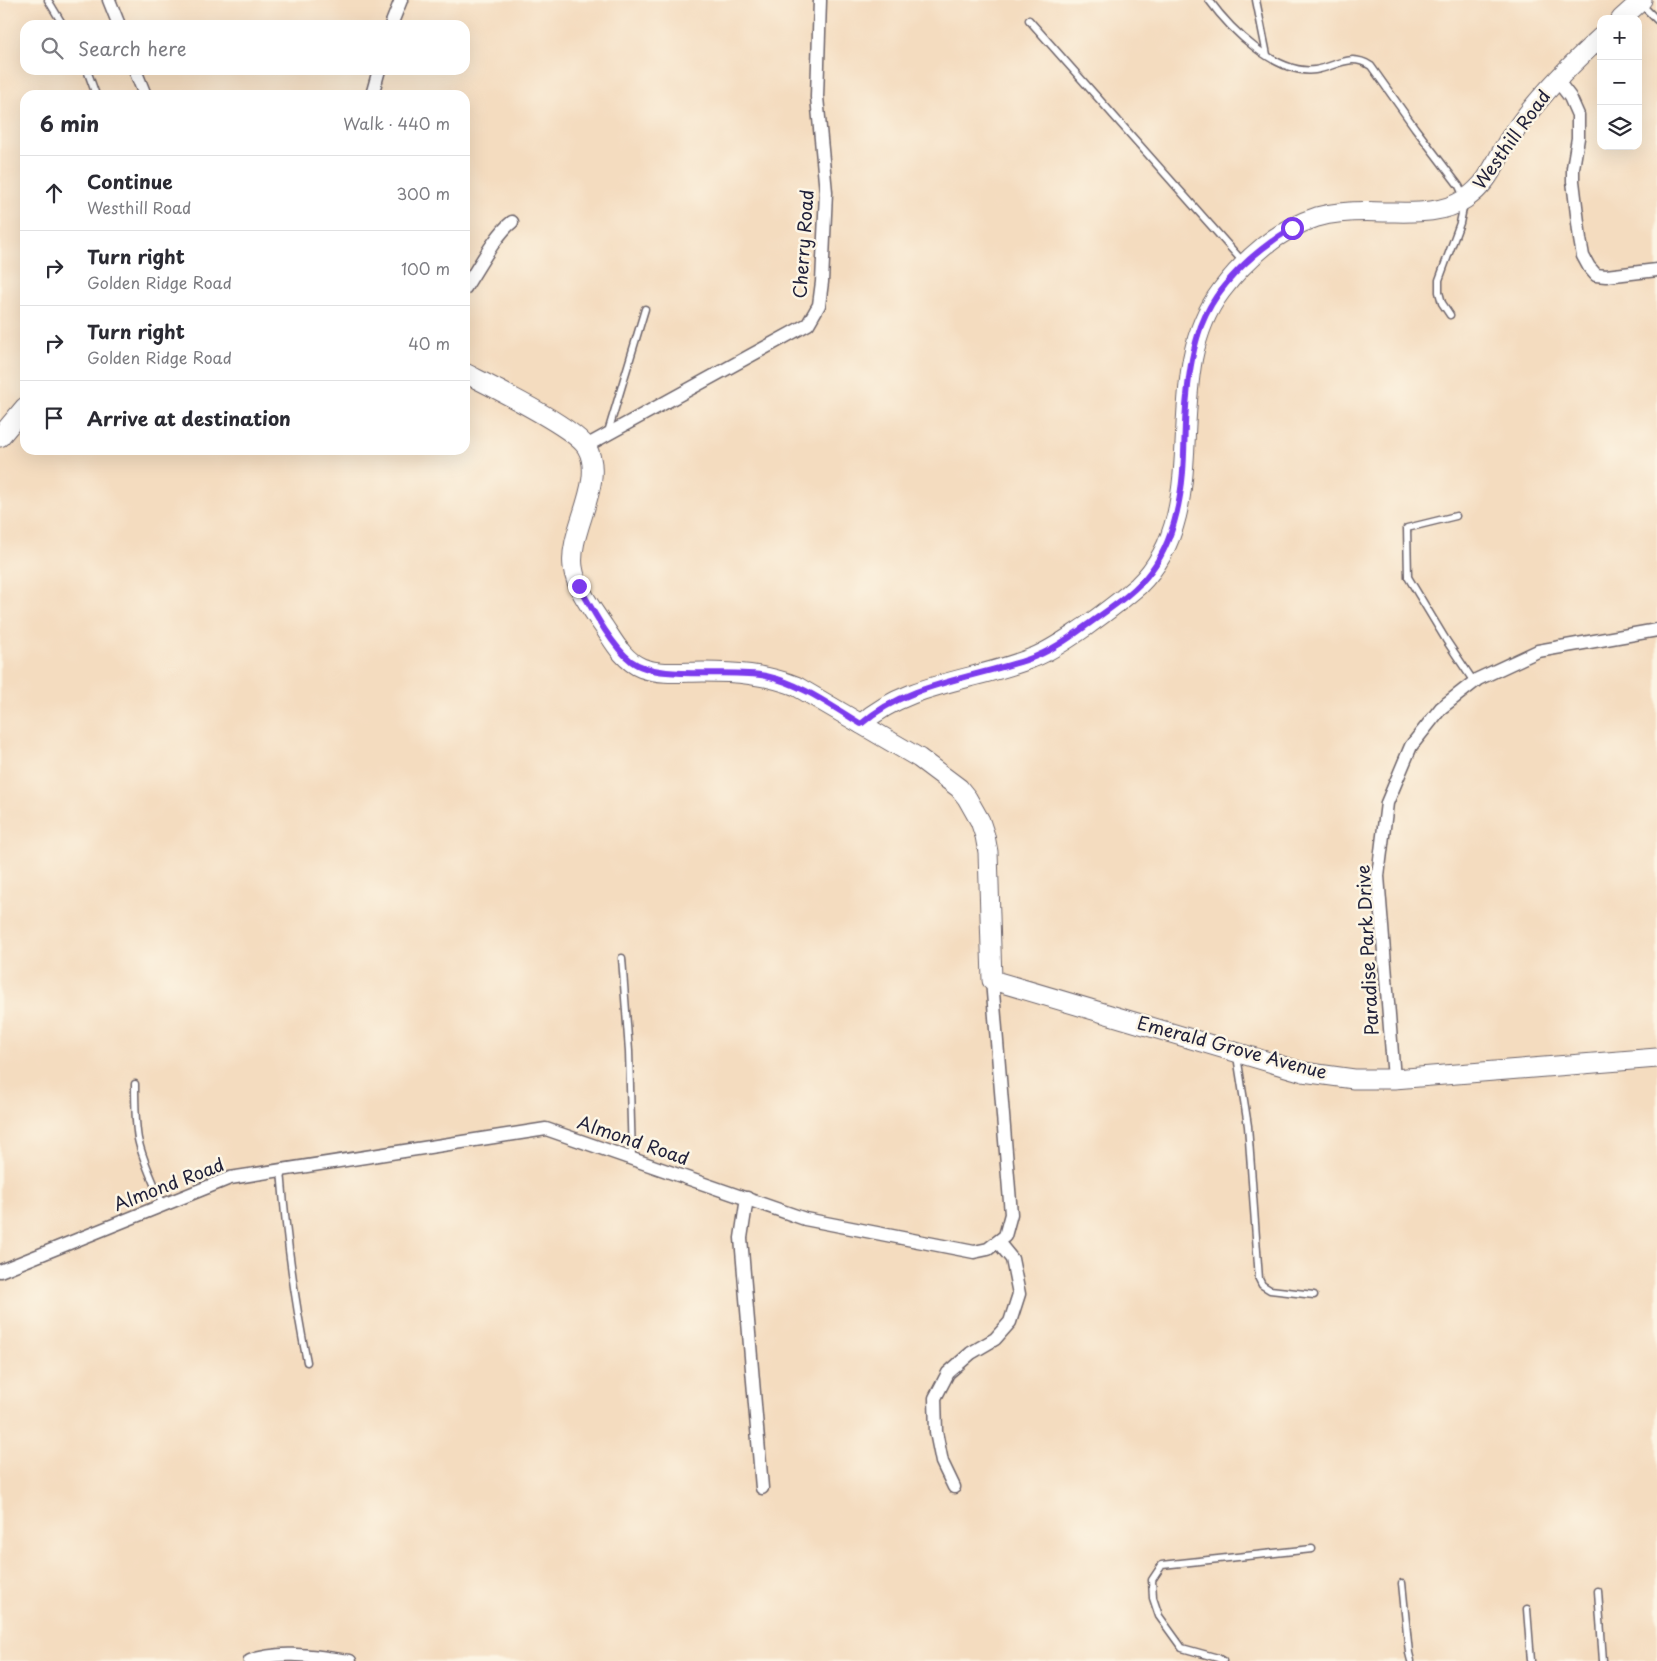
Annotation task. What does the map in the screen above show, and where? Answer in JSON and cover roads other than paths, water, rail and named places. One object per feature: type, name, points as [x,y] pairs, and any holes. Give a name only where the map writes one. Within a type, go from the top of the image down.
[{"type":"street","points":[[109,0],[116,20]]},
{"type":"street","points":[[393,20],[402,0]]},
{"type":"street","name":"Cherry Road","points":[[586,446],[808,324],[819,305],[822,282],[826,192],[817,97],[820,0]]},
{"type":"street","points":[[1625,15],[1640,1]]},
{"type":"street","name":"Westhill Road","points":[[861,724],[870,716],[903,698],[947,682],[1031,659],[1047,651],[1127,595],[1150,573],[1164,550],[1174,522],[1179,502],[1184,460],[1187,397],[1193,352],[1197,337],[1213,302],[1227,284],[1262,248],[1286,232],[1317,217],[1359,211],[1429,212],[1445,208],[1465,199],[1485,181],[1508,142],[1557,80],[1597,41]]},
{"type":"street","points":[[137,75],[143,90]]},
{"type":"street","points":[[373,90],[378,75]]},
{"type":"street","points":[[1557,80],[1570,97],[1578,115],[1578,138],[1573,168],[1573,181],[1583,256],[1596,275],[1606,276],[1657,270]]},
{"type":"street","points":[[470,280],[494,243],[512,222]]},
{"type":"street","points":[[470,376],[559,425],[586,446],[591,459],[592,472],[587,499],[574,545],[573,566],[579,586],[589,604],[623,654],[642,668],[658,671],[744,673],[781,680],[815,695],[919,758],[959,788],[974,809],[985,836],[988,852],[992,980],[1012,1214],[1005,1236],[998,1242],[1012,1259],[1020,1294],[1010,1322],[995,1339],[971,1353],[948,1374],[935,1398],[936,1432],[942,1462],[954,1487]]},
{"type":"street","points":[[0,437],[20,413]]},
{"type":"street","name":"Paradise Park Drive","points":[[1394,1079],[1378,876],[1387,802],[1411,746],[1442,708],[1478,679],[1538,651],[1657,630]]},
{"type":"street","name":"Emerald Grove Avenue","points":[[992,980],[1303,1072],[1354,1079],[1394,1079],[1657,1058]]},
{"type":"street","name":"Almond Road","points":[[0,1271],[230,1178],[546,1129],[805,1219],[974,1252],[988,1249],[998,1242]]},
{"type":"street","points":[[746,1198],[742,1238],[762,1488]]},
{"type":"street","points":[[250,1661],[260,1657],[282,1655],[350,1661]]},
{"type":"lane","points":[[48,0],[60,20]]},
{"type":"lane","points":[[1209,0],[1218,13],[1244,40],[1283,64],[1316,70],[1353,60],[1363,60],[1370,66],[1414,128],[1459,186],[1465,199],[1460,223],[1439,280],[1439,292],[1442,303],[1450,315]]},
{"type":"lane","points":[[1256,0],[1267,55]]},
{"type":"lane","points":[[1640,1],[1657,20]]},
{"type":"lane","points":[[1030,20],[1245,264]]},
{"type":"lane","points":[[89,75],[94,90]]},
{"type":"lane","points":[[608,433],[645,309]]},
{"type":"lane","points":[[1456,516],[1407,528],[1408,577],[1474,682]]},
{"type":"lane","points":[[622,958],[632,1159]]},
{"type":"lane","points":[[1236,1052],[1248,1126],[1259,1278],[1262,1285],[1270,1290],[1314,1295]]},
{"type":"lane","points":[[135,1084],[135,1113],[138,1140],[147,1168],[163,1205]]},
{"type":"lane","points":[[281,1170],[297,1314],[307,1362]]},
{"type":"lane","points":[[1223,1661],[1182,1648],[1159,1616],[1153,1598],[1152,1580],[1162,1566],[1312,1549]]},
{"type":"lane","points":[[1402,1583],[1411,1661]]},
{"type":"lane","points":[[1598,1592],[1602,1661]]},
{"type":"lane","points":[[1527,1609],[1531,1661]]}]
